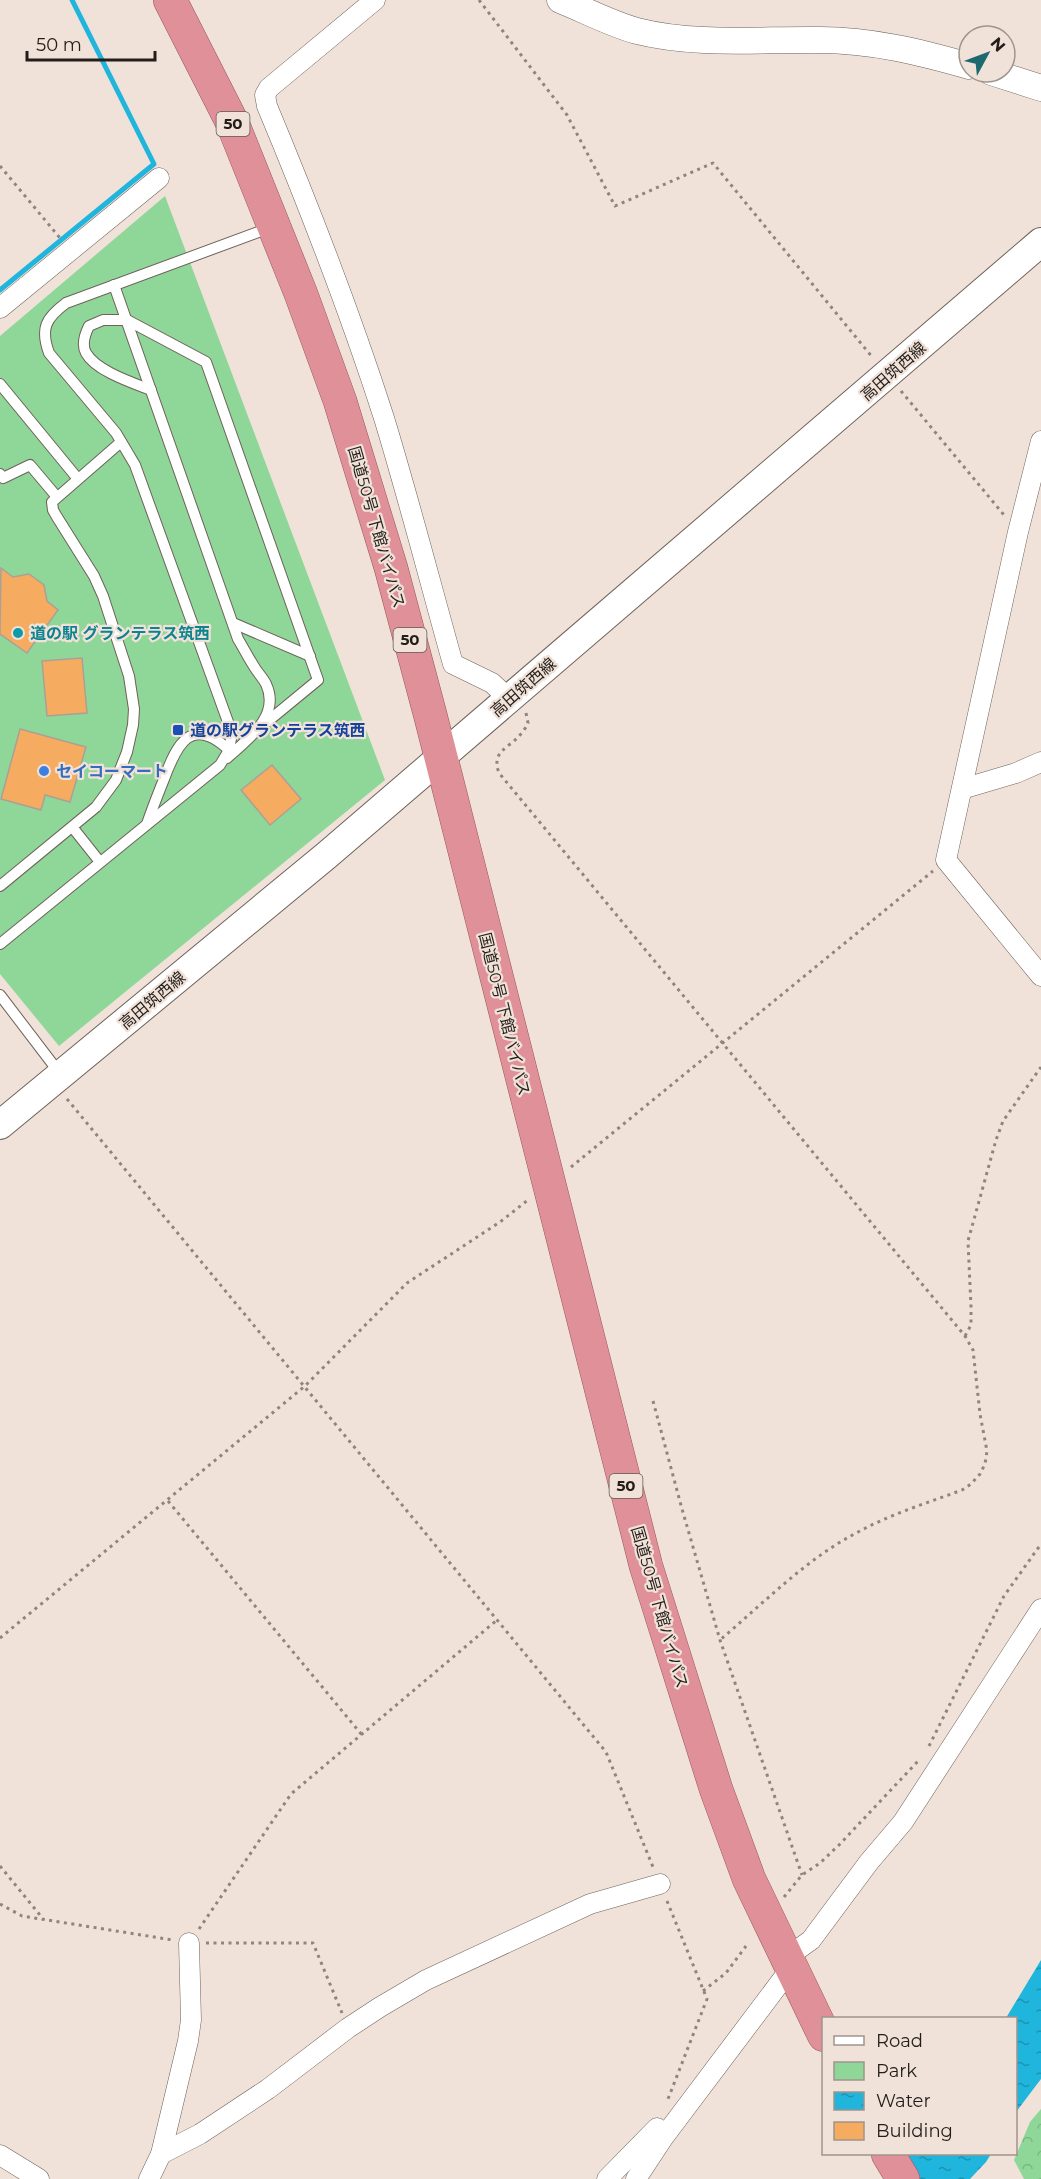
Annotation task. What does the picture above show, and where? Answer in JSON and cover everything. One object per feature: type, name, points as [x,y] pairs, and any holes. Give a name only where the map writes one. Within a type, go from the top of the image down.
[{"type":"highway","name":"国道50号 下館バイパス","points":[[170,0],[232,122],[275,226],[340,401],[391,568],[646,1566],[717,1789],[749,1879],[822,2031]]},
{"type":"highway","points":[[889,2155],[903,2179]]},
{"type":"main road","name":"高田筑西線","points":[[0,1125],[327,855],[888,376],[1041,242]]},
{"type":"street","points":[[375,0],[269,88],[265,95],[267,106],[310,209],[377,398],[453,664],[492,683],[511,697]]},
{"type":"street","points":[[560,0],[637,30],[668,36],[738,41],[822,40],[866,43],[921,52],[957,62]]},
{"type":"street","points":[[1017,80],[1041,88]]},
{"type":"street","points":[[0,308],[159,178]]},
{"type":"street","points":[[1038,968],[946,860],[1018,532],[1041,441]]},
{"type":"street","points":[[962,789],[1016,774],[1041,762]]},
{"type":"street","points":[[636,2179],[663,2138],[869,1862],[903,1822],[1041,1609]]},
{"type":"street","points":[[161,2154],[200,2134],[249,2102],[304,2064],[372,2012],[426,1980],[590,1904],[660,1884]]},
{"type":"street","points":[[149,2179],[161,2154],[191,2020],[189,1943]]},
{"type":"street","points":[[607,2179],[657,2128]]},
{"type":"street","points":[[0,2155],[39,2179]]},
{"type":"lane","points":[[220,765],[229,750],[232,733],[229,722],[135,465],[121,442],[49,353],[44,338],[49,318],[66,303],[275,226]]},
{"type":"lane","points":[[114,285],[238,639],[266,684],[270,697],[268,710],[264,722],[256,731]]},
{"type":"lane","points":[[0,944],[220,765],[256,731],[318,680],[206,362],[127,320],[103,320],[89,326],[84,336],[85,351],[94,362],[119,377],[151,390]]},
{"type":"lane","points":[[0,384],[78,479]]},
{"type":"lane","points":[[0,886],[96,807],[116,780],[130,742],[134,709],[129,676],[103,596],[94,576],[53,510],[52,502],[121,442]]},
{"type":"lane","points":[[0,474],[3,478],[30,465],[57,497]]},
{"type":"lane","points":[[233,623],[310,656]]},
{"type":"lane","points":[[146,824],[175,750],[187,737],[200,734],[218,740],[229,750]]},
{"type":"lane","points":[[73,828],[100,862]]},
{"type":"lane","points":[[0,994],[57,1079]]},
{"type":"path","points":[[479,0],[567,115],[615,206],[714,164],[1018,532]]},
{"type":"path","points":[[0,165],[58,236]]},
{"type":"path","points":[[511,697],[525,710],[528,723],[520,735],[499,753],[496,765],[499,773],[965,1336],[973,1350],[987,1451],[985,1464],[980,1474],[962,1490],[885,1519],[849,1538],[799,1571],[720,1640]]},
{"type":"path","points":[[570,1168],[946,860]]},
{"type":"path","points":[[965,1336],[971,1325],[972,1307],[968,1241],[996,1140],[1003,1121],[1041,1067]]},
{"type":"path","points":[[57,1079],[305,1386],[606,1752],[707,1999],[657,2128]]},
{"type":"path","points":[[0,1638],[305,1386],[407,1283],[534,1196]]},
{"type":"path","points":[[653,1401],[720,1640],[802,1875]]},
{"type":"path","points":[[167,1500],[362,1735]]},
{"type":"path","points":[[927,1750],[1004,1596],[1041,1544]]},
{"type":"path","points":[[189,1943],[291,1794],[497,1620]]},
{"type":"path","points":[[782,1899],[802,1875],[820,1863],[839,1845],[922,1756]]},
{"type":"path","points":[[0,1866],[44,1920]]},
{"type":"path","points":[[703,1991],[726,1973],[746,1946]]},
{"type":"green space","points":[[165,196],[385,780],[59,1046],[0,974],[0,336]]},
{"type":"green space","points":[[1041,2109],[1041,2179],[1024,2179],[1014,2160],[1030,2122]]},
{"type":"water","points":[[1041,1960],[1041,2079],[1017,2111],[1017,2017],[1007,2017]]},
{"type":"water","points":[[909,2155],[990,2155],[970,2179],[889,2179]]},
{"type":"building","points":[[1,568],[13,577],[29,574],[44,585],[47,601],[58,610],[27,653],[0,634]]},
{"type":"building","points":[[82,658],[87,713],[47,716],[42,661]]},
{"type":"building","name":"セイコーマート","points":[[20,729],[86,747],[70,802],[45,795],[41,810],[1,799]]},
{"type":"building","points":[[272,765],[301,799],[270,825],[241,790]]},
{"type":"waterway","points":[[0,290],[154,164],[72,0]]},
{"type":"place","name":"道の駅 グランテラス筑西","points":[[18,633]]},
{"type":"place","name":"道の駅グランテラス筑西","points":[[178,730]]},
{"type":"place","name":"セイコーマート","points":[[44,771]]}]
